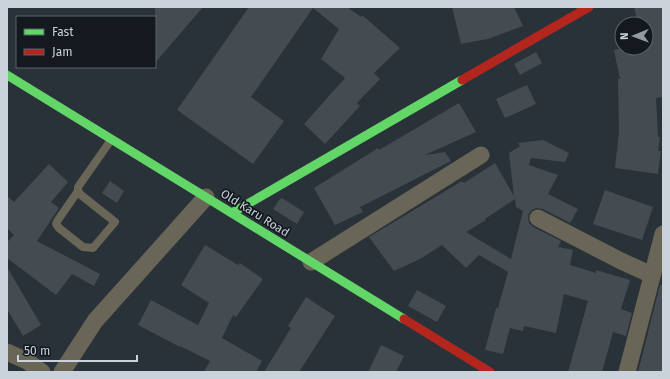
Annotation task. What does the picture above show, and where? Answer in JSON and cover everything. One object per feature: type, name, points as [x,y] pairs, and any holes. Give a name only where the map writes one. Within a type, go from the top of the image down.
[{"type":"main road","points":[[232,213],[589,7]]},
{"type":"main road","name":"Old Karu Road","points":[[7,75],[53,105],[206,197],[490,372]]},
{"type":"street","points":[[311,262],[481,155]]},
{"type":"street","points":[[62,372],[96,322],[206,197]]},
{"type":"street","points":[[538,218],[621,261],[652,275]]},
{"type":"street","points":[[627,372],[663,234]]},
{"type":"street","points":[[7,352],[26,361],[42,372]]},
{"type":"lane","points":[[78,191],[115,222],[93,248],[83,248],[58,228],[56,224],[78,191],[78,187],[111,140]]},
{"type":"building","points":[[155,7],[203,7],[156,62]]},
{"type":"building","points":[[249,7],[347,7],[361,17],[362,15],[400,48],[374,73],[380,79],[357,103],[360,106],[325,144],[304,124],[345,78],[321,59],[339,29],[313,8],[251,97],[284,121],[253,164],[177,110]]},
{"type":"building","points":[[452,7],[514,7],[523,26],[488,39],[461,44]]},
{"type":"building","points":[[634,7],[663,7],[663,97],[656,98],[658,137],[660,137],[658,151],[661,151],[658,174],[615,168],[619,133],[618,79],[620,79],[615,56],[654,56],[654,16],[636,16]]},
{"type":"building","points":[[536,52],[542,63],[520,75],[514,64]]},
{"type":"building","points":[[527,85],[536,104],[505,118],[496,99]]},
{"type":"building","points":[[459,103],[476,132],[425,155],[445,152],[451,161],[360,207],[363,212],[335,225],[314,188],[378,148],[379,150]]},
{"type":"building","points":[[543,140],[569,153],[565,162],[531,158],[529,165],[558,175],[548,194],[578,209],[570,223],[543,209],[537,208],[529,213],[529,223],[533,227],[561,241],[558,247],[573,250],[570,265],[596,273],[596,270],[630,280],[621,309],[632,313],[626,336],[613,332],[602,372],[568,372],[588,301],[564,294],[556,333],[524,326],[523,331],[510,328],[503,354],[485,350],[496,308],[498,308],[508,272],[479,255],[466,268],[442,245],[420,259],[394,271],[369,237],[462,181],[464,183],[495,163],[514,196],[509,153],[520,146],[518,143]],"holes":[[[515,199],[516,207],[523,211],[511,259],[466,232],[486,220],[485,219]]]},
{"type":"building","points":[[49,164],[68,182],[51,202],[59,208],[37,241],[100,274],[94,286],[72,274],[56,295],[7,258],[7,242],[14,235],[7,228],[7,196],[14,202]]},
{"type":"building","points":[[110,181],[124,191],[117,203],[102,193]]},
{"type":"building","points":[[605,190],[653,207],[642,240],[593,224]]},
{"type":"building","points":[[282,198],[304,212],[297,224],[273,209]]},
{"type":"building","points":[[205,245],[238,265],[240,263],[263,279],[236,317],[233,315],[222,338],[262,361],[256,372],[204,372],[210,361],[138,325],[151,300],[198,325],[209,303],[181,285]]},
{"type":"building","points":[[7,267],[41,325],[23,336],[7,309]]},
{"type":"building","points":[[660,285],[663,285],[663,372],[638,372]]},
{"type":"building","points":[[417,290],[446,306],[437,322],[408,306]]},
{"type":"building","points":[[306,297],[335,316],[299,372],[264,372],[291,328],[288,326]]},
{"type":"building","points":[[381,345],[404,356],[396,372],[368,372]]},
{"type":"traffic: fast","points":[[7,75],[404,319]]},
{"type":"traffic: fast","points":[[232,213],[462,80]]},
{"type":"traffic: jam","points":[[462,80],[589,7]]},
{"type":"traffic: jam","points":[[404,319],[490,372]]}]
